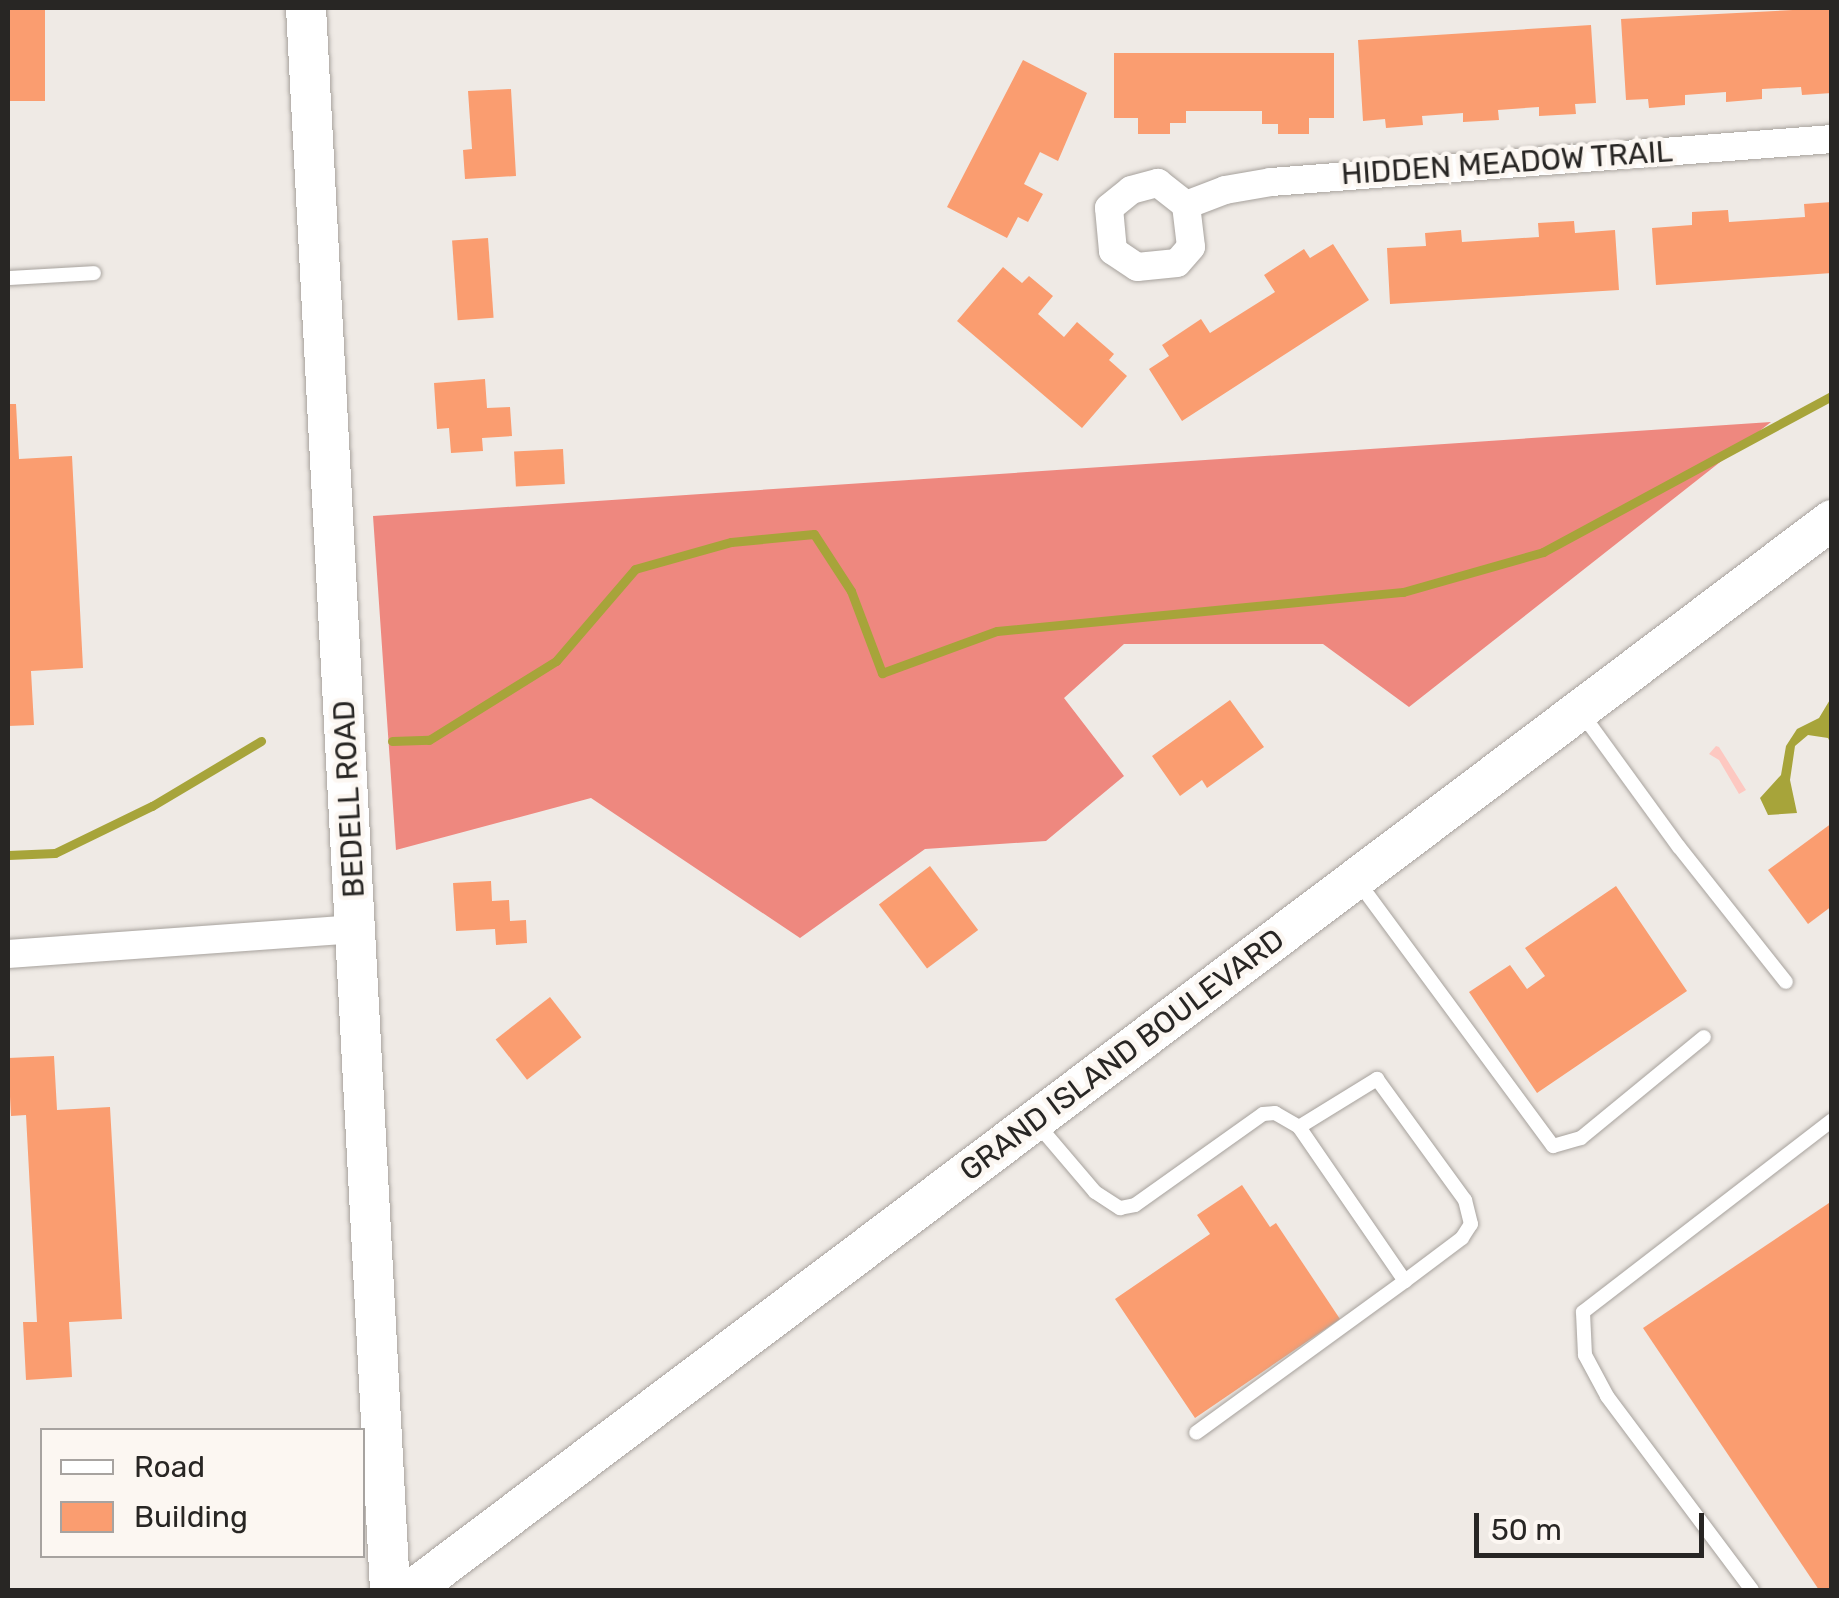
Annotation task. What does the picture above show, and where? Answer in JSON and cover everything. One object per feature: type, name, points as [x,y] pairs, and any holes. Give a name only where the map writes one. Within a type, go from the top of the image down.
[{"type":"main road","name":"BEDELL ROAD","points":[[306,8],[390,1590]]},
{"type":"main road","name":"GRAND ISLAND BOULEVARD","points":[[412,1590],[1832,520]]},
{"type":"street","name":"HIDDEN MEADOW TRAIL","points":[[1186,206],[1225,190],[1271,182],[1832,139]]},
{"type":"street","points":[[8,954],[356,929]]},
{"type":"lane","points":[[8,278],[94,273]]},
{"type":"lane","points":[[1580,710],[1678,847],[1786,982]]},
{"type":"lane","points":[[1355,878],[1553,1146],[1581,1138],[1704,1037]]},
{"type":"lane","points":[[1196,1433],[1462,1238],[1471,1224],[1465,1200],[1378,1078],[1299,1127]]},
{"type":"lane","points":[[1034,1121],[1095,1192],[1120,1208],[1136,1205],[1262,1114],[1275,1113],[1299,1127],[1405,1281]]},
{"type":"lane","points":[[1752,1590],[1606,1396],[1585,1355],[1583,1312],[1832,1120]]},
{"type":"shaded area","points":[[1771,422],[1409,707],[1323,644],[1124,644],[1064,698],[1124,776],[1046,841],[925,849],[800,938],[591,798],[396,850],[373,516]]},
{"type":"shaded area","points":[[1831,698],[1831,744],[1828,738],[1808,735],[1795,746],[1790,780],[1797,813],[1768,815],[1760,798],[1781,775],[1786,746],[1797,729],[1819,718]]},
{"type":"shaded area","points":[[1716,746],[1746,790],[1739,794],[1719,760],[1709,754]]},
{"type":"building","points":[[8,8],[45,8],[45,101],[8,101]]},
{"type":"building","points":[[1832,8],[1832,93],[1802,95],[1801,87],[1762,89],[1762,99],[1726,102],[1726,92],[1685,95],[1685,105],[1649,108],[1648,99],[1626,100],[1621,19]]},
{"type":"building","points":[[1591,25],[1596,103],[1575,104],[1576,114],[1539,116],[1539,107],[1498,110],[1499,120],[1463,122],[1463,113],[1422,116],[1423,125],[1386,128],[1385,119],[1363,121],[1358,40]]},
{"type":"building","points":[[1114,53],[1334,53],[1334,118],[1309,118],[1309,134],[1278,134],[1278,124],[1262,124],[1262,111],[1186,111],[1186,123],[1170,123],[1170,134],[1138,134],[1138,118],[1114,118]]},
{"type":"building","points":[[1023,60],[1087,93],[1058,161],[1040,152],[1024,184],[1043,194],[1028,222],[1018,217],[1007,238],[947,207]]},
{"type":"building","points":[[511,89],[516,176],[465,179],[463,150],[472,149],[468,91]]},
{"type":"building","points":[[1832,202],[1832,273],[1656,285],[1652,228],[1692,225],[1692,212],[1728,210],[1729,222],[1805,217],[1804,204]]},
{"type":"building","points":[[1574,221],[1575,233],[1615,230],[1619,290],[1390,304],[1387,248],[1426,246],[1425,233],[1461,230],[1462,242],[1539,237],[1538,223]]},
{"type":"building","points":[[488,238],[494,318],[458,320],[452,241]]},
{"type":"building","points":[[1333,244],[1369,300],[1182,421],[1149,369],[1169,356],[1162,345],[1201,319],[1210,333],[1275,292],[1264,275],[1304,249],[1310,258]]},
{"type":"building","points":[[1003,267],[1022,283],[1029,276],[1053,296],[1038,314],[1064,337],[1077,322],[1114,354],[1109,360],[1127,376],[1082,428],[957,321]]},
{"type":"building","points":[[485,379],[487,408],[510,407],[512,436],[482,438],[483,451],[451,453],[449,428],[437,429],[434,383]]},
{"type":"building","points":[[8,404],[16,404],[19,459],[72,456],[83,668],[31,671],[34,725],[8,726]]},
{"type":"building","points":[[563,449],[565,484],[516,487],[514,452]]},
{"type":"building","points":[[1230,700],[1264,747],[1207,788],[1202,780],[1180,796],[1152,756]]},
{"type":"building","points":[[1832,823],[1832,906],[1808,924],[1768,870]]},
{"type":"building","points":[[930,866],[978,930],[927,968],[879,905]]},
{"type":"building","points":[[491,881],[492,901],[509,900],[510,921],[526,920],[527,943],[496,945],[495,929],[456,931],[453,883]]},
{"type":"building","points":[[1616,886],[1687,991],[1537,1093],[1469,992],[1510,965],[1527,989],[1545,976],[1525,948]]},
{"type":"building","points":[[550,997],[581,1037],[527,1080],[496,1039]]},
{"type":"building","points":[[54,1056],[57,1110],[110,1107],[122,1319],[69,1322],[72,1377],[26,1380],[23,1322],[37,1322],[26,1115],[11,1116],[8,1058]]},
{"type":"building","points":[[1242,1185],[1270,1227],[1276,1223],[1340,1319],[1195,1418],[1115,1299],[1210,1234],[1197,1215]]},
{"type":"building","points":[[1832,1201],[1832,1590],[1819,1590],[1643,1328]]},
{"type":"waterway","points":[[392,741],[429,740],[556,661],[635,569],[731,542],[814,534],[851,591],[882,673],[997,631],[1403,592],[1543,552],[1832,396]]},
{"type":"waterway","points":[[8,855],[55,853],[152,806],[261,741]]}]
